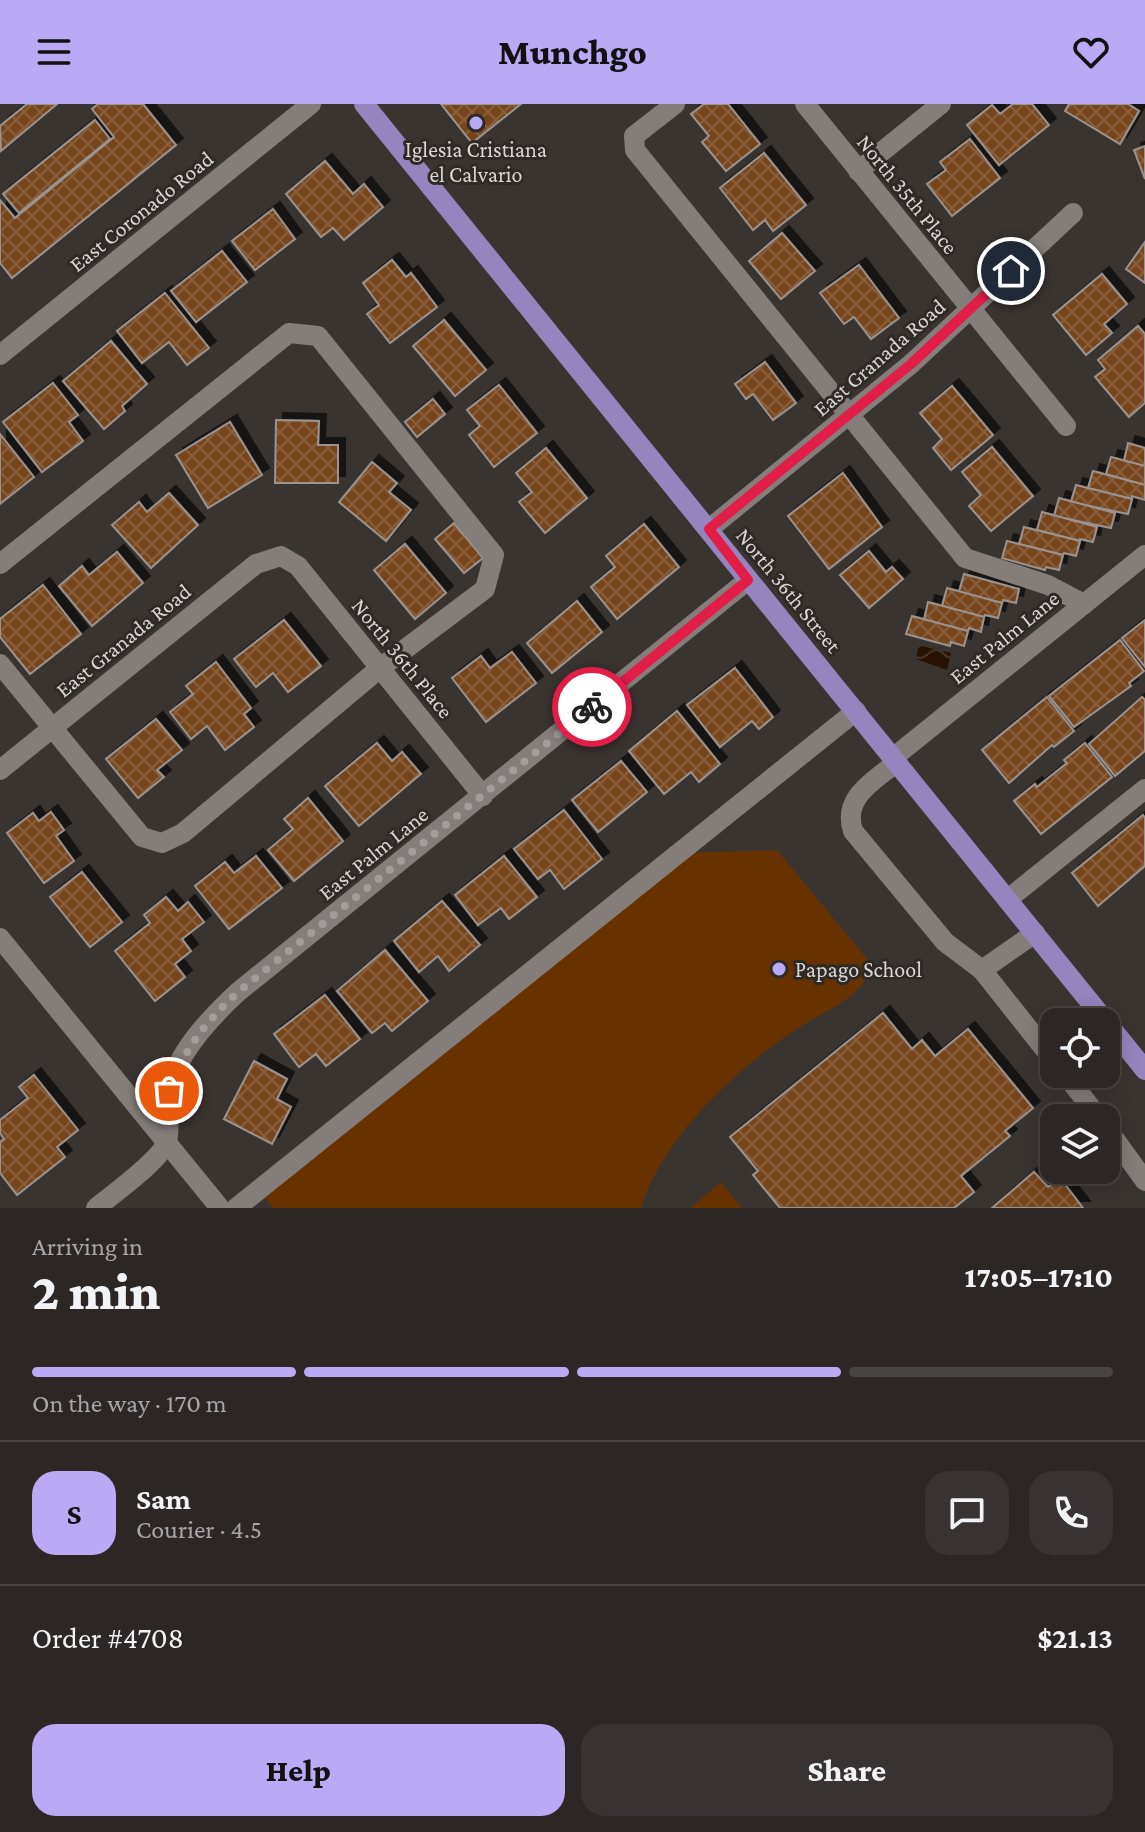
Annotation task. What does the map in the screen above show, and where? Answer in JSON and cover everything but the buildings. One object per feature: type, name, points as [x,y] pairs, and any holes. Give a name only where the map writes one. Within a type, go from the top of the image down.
[{"type":"main road","name":"North 36th Street","points":[[364,104],[1145,1070]]},
{"type":"street","name":"East Coronado Road","points":[[0,355],[311,104]]},
{"type":"street","points":[[675,104],[634,136],[635,150],[849,417],[965,558],[1048,585],[1084,604]]},
{"type":"street","name":"North 35th Place","points":[[805,104],[1066,426]]},
{"type":"street","points":[[858,171],[941,104]]},
{"type":"street","name":"East Granada Road","points":[[709,529],[849,417],[1073,213]]},
{"type":"street","points":[[0,564],[289,333],[318,336],[494,555],[485,589],[380,668],[183,833],[162,843],[142,837],[0,664]]},
{"type":"street","name":"East Palm Lane","points":[[1040,1043],[982,970],[945,942],[853,831],[849,812],[853,800],[896,760],[1145,555]]},
{"type":"street","name":"East Granada Road","points":[[0,770],[256,564],[281,556]]},
{"type":"street","name":"North 36th Place","points":[[281,556],[298,566],[483,796]]},
{"type":"street","name":"East Palm Lane","points":[[167,1143],[169,1091],[178,1065],[209,1019],[238,992],[748,580]]},
{"type":"street","points":[[236,1208],[856,711]]},
{"type":"street","points":[[1008,899],[1145,789]]},
{"type":"street","points":[[982,970],[1035,933]]},
{"type":"street","points":[[0,938],[220,1208]]},
{"type":"street","points":[[1076,1088],[1088,1104]]},
{"type":"street","points":[[96,1208],[139,1174],[167,1143]]},
{"type":"street","points":[[1120,1146],[1145,1181]]},
{"type":"shaded area","points":[[777,850],[873,966],[867,978],[851,995],[777,1043],[728,1083],[684,1130],[651,1182],[641,1208],[273,1208],[263,1195],[679,853]]},
{"type":"shaded area","points":[[721,1182],[742,1208],[690,1208]]},
{"type":"water","points":[[922,646],[951,653],[947,670],[916,659],[918,648]]},
{"type":"way so far","points":[[169,1091],[178,1065],[209,1019],[238,992],[592,707]]},
{"type":"place","name":"Iglesia Cristiana el Calvario","points":[[476,123]]},
{"type":"place","name":"Papago School","points":[[779,969]]},
{"type":"route","points":[[592,707],[748,580],[709,529],[849,417],[1011,271]]}]
